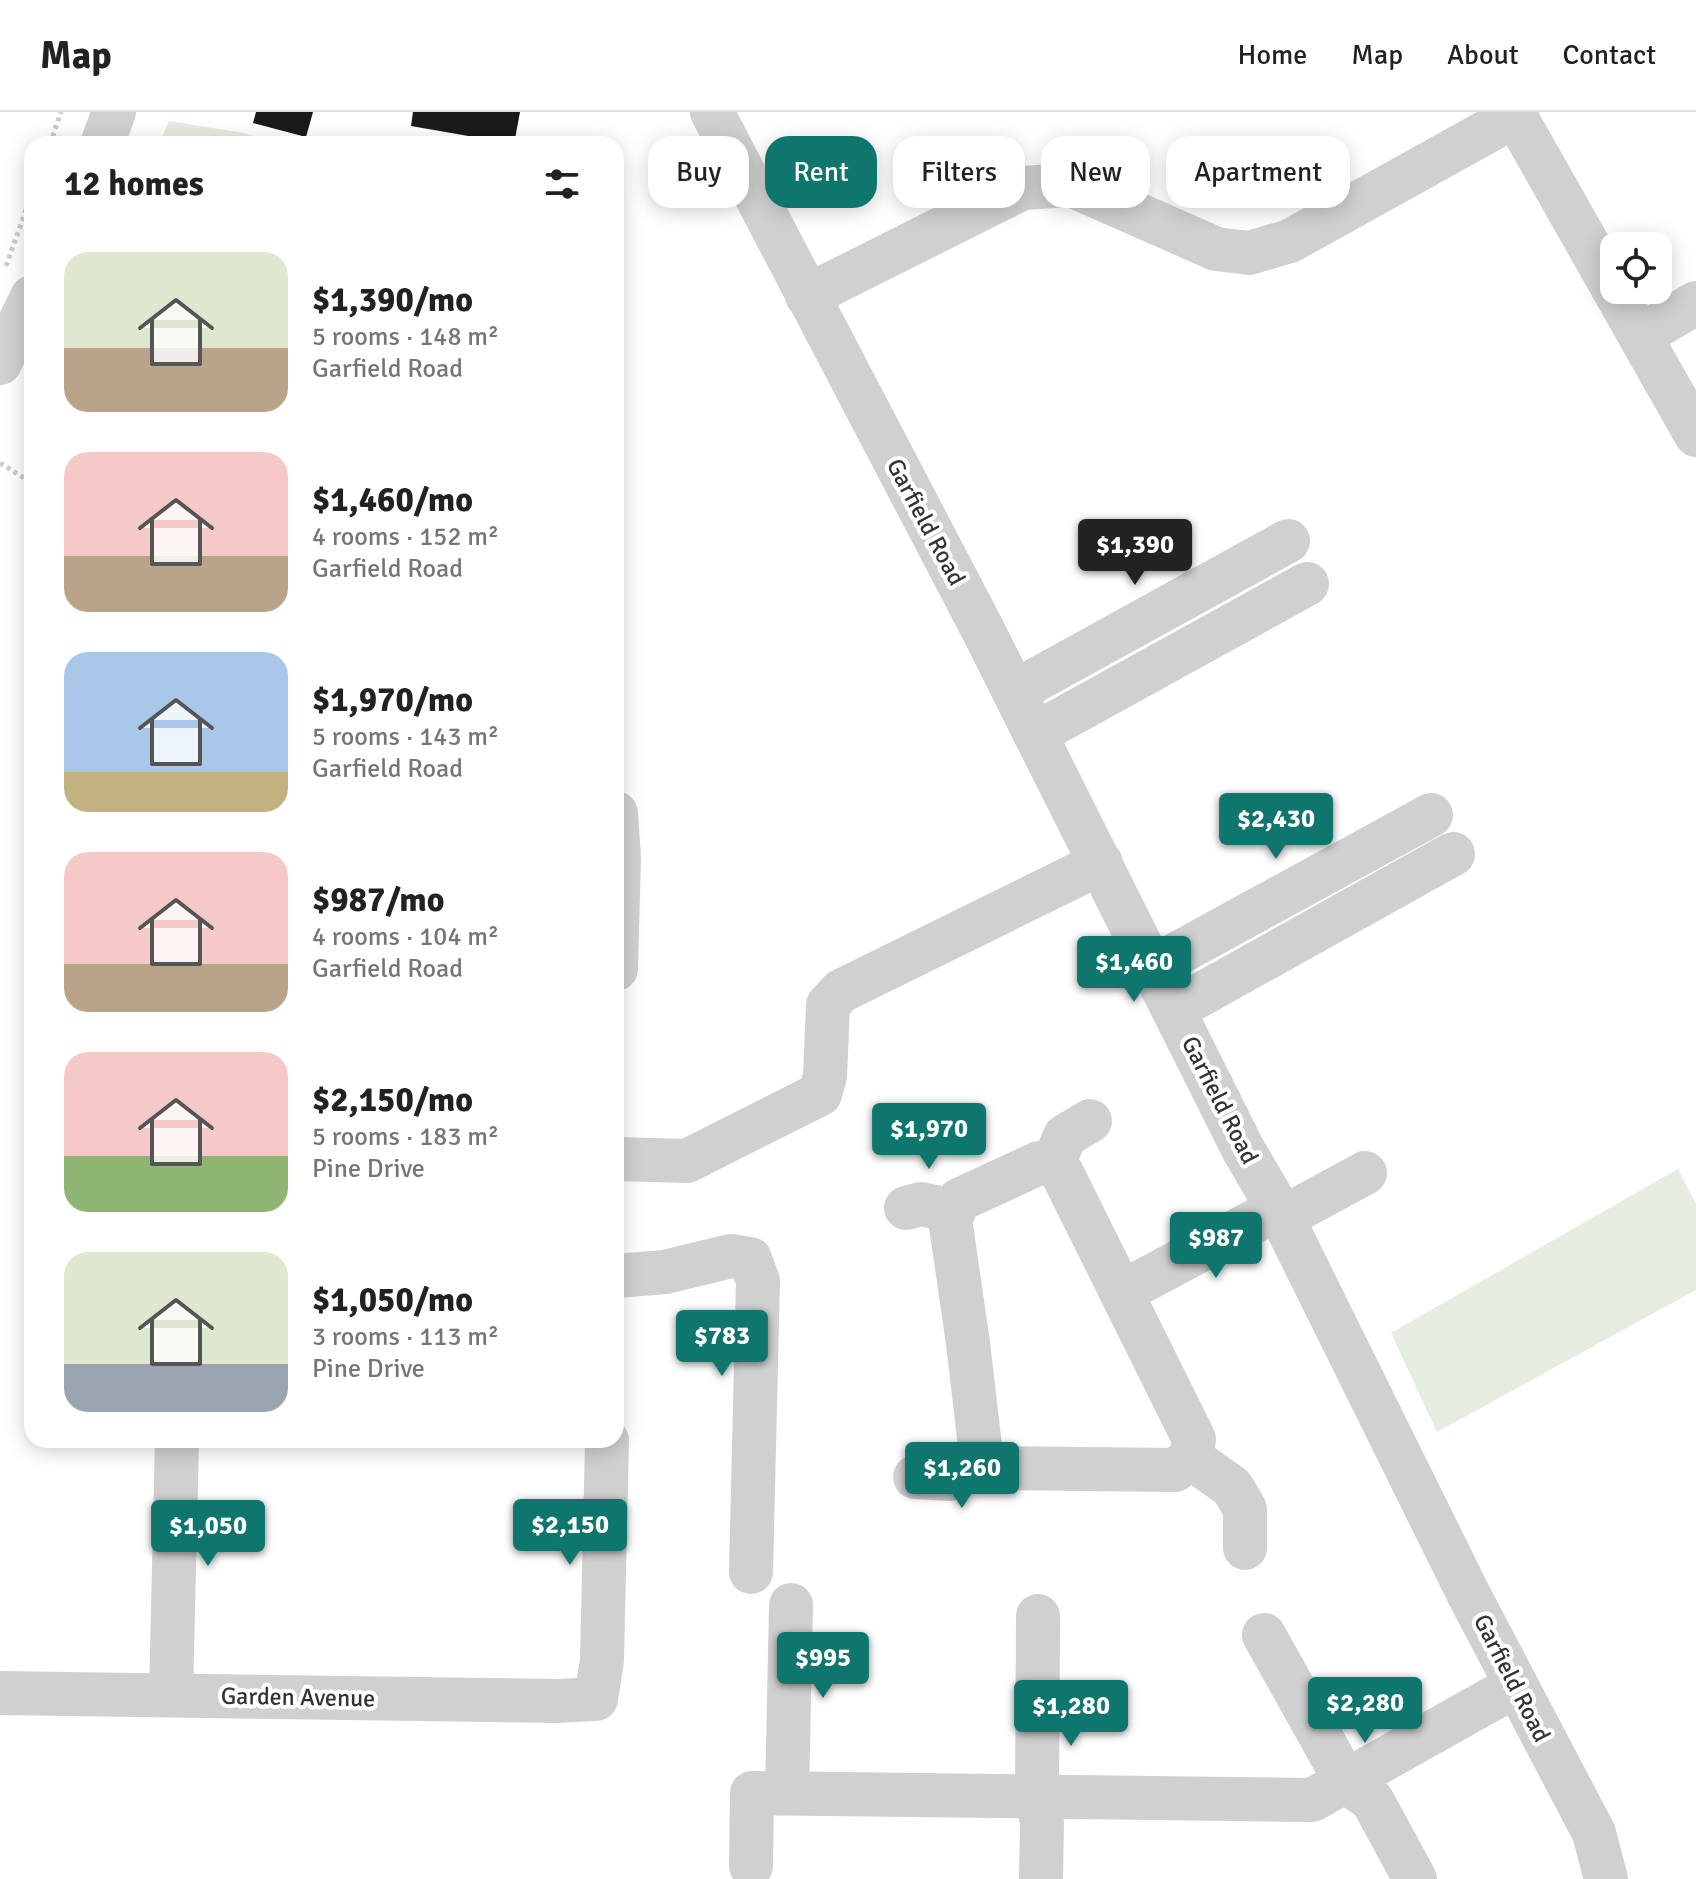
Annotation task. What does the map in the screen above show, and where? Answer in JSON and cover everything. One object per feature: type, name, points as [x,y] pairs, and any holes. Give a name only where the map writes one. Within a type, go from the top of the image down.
[{"type":"street","points":[[105,136],[114,112]]},
{"type":"street","name":"Garfield Road","points":[[712,112],[1014,692],[1243,1149],[1280,1213],[1515,1686],[1594,1833],[1606,1879]]},
{"type":"street","points":[[807,296],[1023,188],[1071,185],[1216,249],[1249,253],[1290,241],[1514,114],[1696,435]]},
{"type":"street","points":[[0,363],[19,282]]},
{"type":"street","points":[[1640,336],[1696,303]]},
{"type":"street","points":[[1014,692],[1288,541]]},
{"type":"street","points":[[1035,734],[1307,584]]},
{"type":"street","points":[[1153,967],[1431,815]]},
{"type":"street","points":[[1175,1009],[1453,854]]},
{"type":"street","points":[[624,1159],[687,1161],[820,1094],[825,1076],[828,1005],[841,991],[1101,863]]},
{"type":"street","points":[[1053,1164],[1065,1136],[1090,1121]]},
{"type":"street","points":[[1039,1163],[1053,1164],[1062,1173],[1194,1439],[1191,1458],[1175,1470],[1001,1468],[981,1455],[950,1219],[959,1200],[1039,1163]]},
{"type":"street","points":[[1122,1292],[1365,1173]]},
{"type":"street","points":[[906,1208],[921,1204],[954,1211]]},
{"type":"street","points":[[624,1275],[665,1272],[731,1256],[750,1259],[758,1281],[751,1572]]},
{"type":"street","points":[[171,1695],[177,1448]]},
{"type":"street","name":"Garden Avenue","points":[[0,1693],[556,1701],[596,1699],[602,1660],[607,1448]]},
{"type":"street","points":[[915,1477],[950,1479],[981,1455]]},
{"type":"street","points":[[1191,1458],[1232,1487],[1245,1509],[1245,1548]]},
{"type":"street","points":[[787,1793],[791,1605]]},
{"type":"street","points":[[1038,1616],[1037,1795],[1042,1823],[1041,1879]]},
{"type":"street","points":[[1264,1635],[1346,1782],[1372,1800],[1415,1879]]},
{"type":"street","points":[[751,1866],[752,1793],[1312,1800],[1515,1686]]},
{"type":"path","points":[[53,136],[61,112]]},
{"type":"path","points":[[19,282],[24,248]]},
{"type":"path","points":[[0,463],[24,478]]},
{"type":"shaded area","points":[[169,121],[254,136],[162,136]]},
{"type":"shaded area","points":[[1678,1169],[1696,1204],[1696,1290],[1437,1432],[1391,1333]]},
{"type":"building","points":[[256,112],[313,112],[306,136],[253,123]]},
{"type":"building","points":[[413,112],[520,112],[516,136],[468,136],[411,126]]}]
